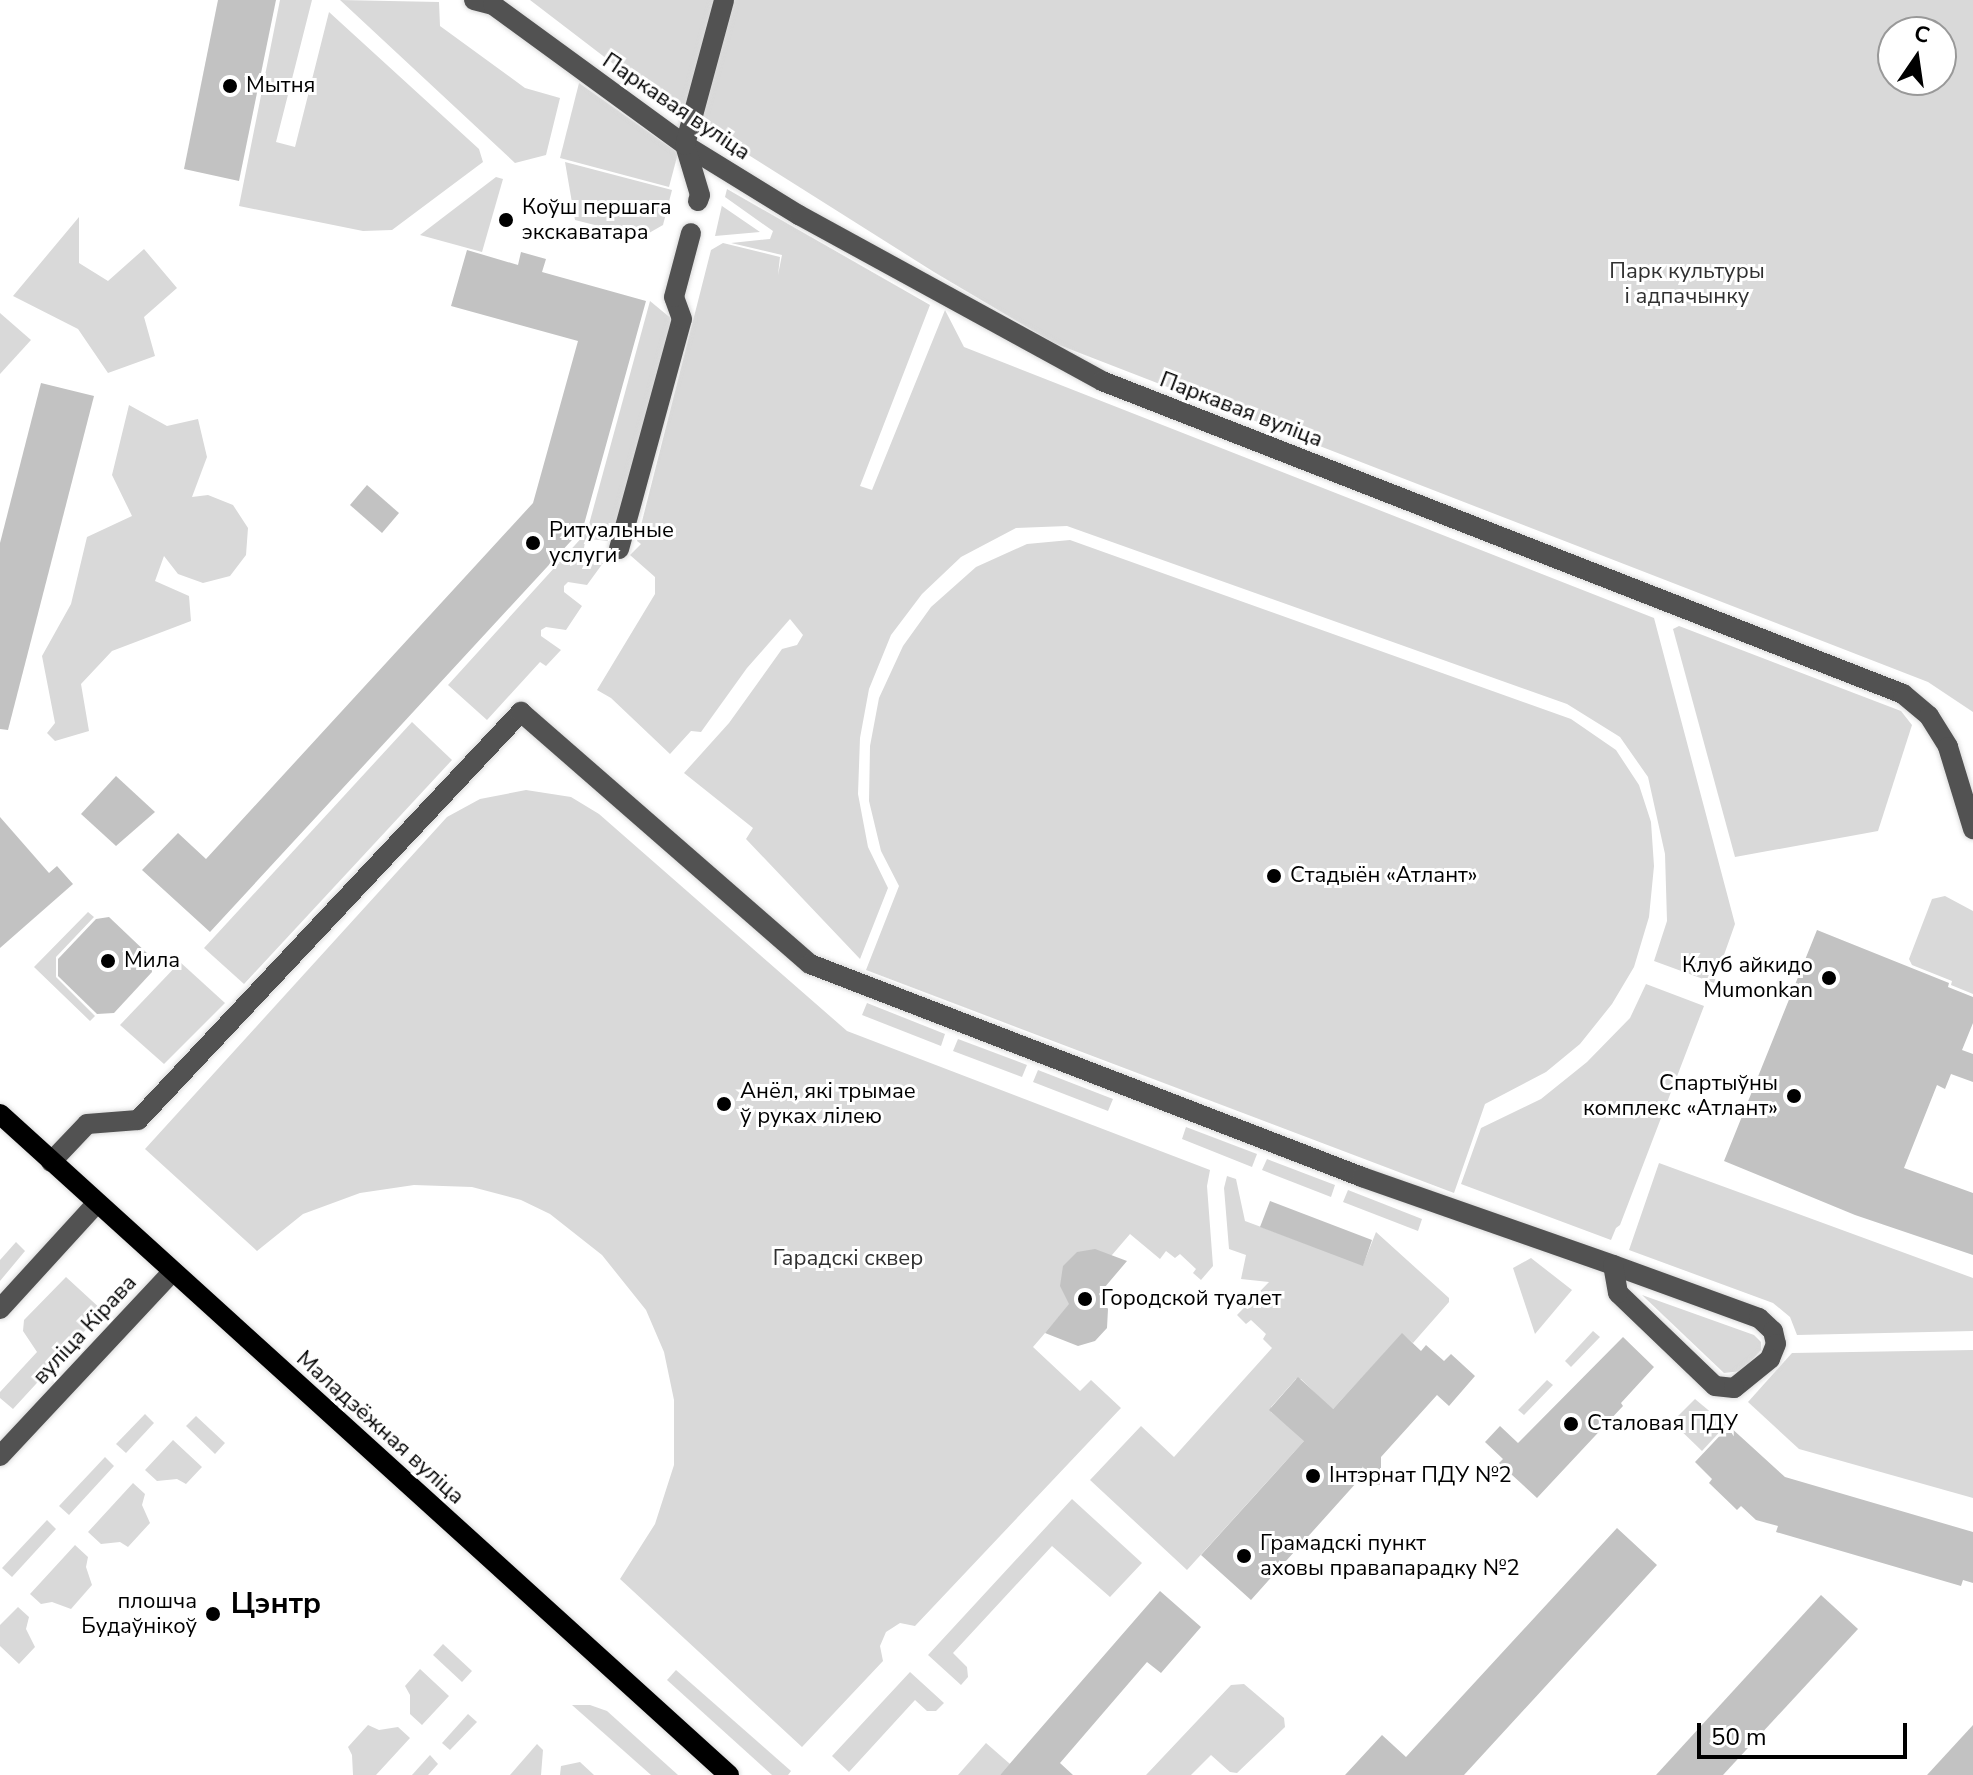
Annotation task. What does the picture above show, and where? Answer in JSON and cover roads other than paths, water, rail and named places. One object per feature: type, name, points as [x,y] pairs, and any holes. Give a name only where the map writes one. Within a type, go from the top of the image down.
[{"type":"main road","name":"Маладзёжная вуліца","points":[[0,1114],[729,1775]]},
{"type":"street","name":"Паркавая вуліца","points":[[474,0],[493,5],[685,145],[799,215],[1102,381],[1903,694],[1929,716],[1948,747],[1973,829]]},
{"type":"street","points":[[698,201],[700,195],[685,145],[724,0]]},
{"type":"street","points":[[619,549],[682,319],[674,297],[691,233]]},
{"type":"street","points":[[51,1162],[87,1124],[138,1120],[521,712],[810,964],[1362,1177],[1613,1265],[1759,1318],[1773,1331],[1776,1344],[1770,1359],[1734,1388],[1715,1386],[1618,1293],[1613,1265]]},
{"type":"street","points":[[0,1309],[96,1204]]},
{"type":"street","name":"вуліца Кірава","points":[[0,1456],[172,1272]]},
{"type":"place","name":"Мытня","points":[[230,86]]},
{"type":"place","name":"Коўш першага экскаватара","points":[[506,220]]},
{"type":"place","name":"Ритуальные услуги","points":[[533,543]]},
{"type":"place","name":"Стадыён «Атлант»","points":[[1274,876]]},
{"type":"place","name":"Мила","points":[[108,961]]},
{"type":"place","name":"Клуб айкидо Mumonkan","points":[[1829,978]]},
{"type":"place","name":"Спартыўны комплекс «Атлант»","points":[[1794,1096]]},
{"type":"place","name":"Анёл, які трымае ў руках лілею","points":[[724,1104]]},
{"type":"place","name":"Городской туалет","points":[[1085,1299]]},
{"type":"place","name":"Сталовая ПДУ","points":[[1571,1424]]},
{"type":"place","name":"Інтэрнат ПДУ №2","points":[[1313,1476]]},
{"type":"place","name":"Грамадскі пункт аховы правапарадку №2","points":[[1244,1556]]},
{"type":"place","name":"плошча Будаўнікоў","points":[[213,1614]]},
{"type":"district","name":"Цэнтр","points":[[276,1604]]},
{"type":"park label","name":"Парк культуры і адпачынку","points":[[1687,284]]},
{"type":"park label","name":"Гарадскі сквер","points":[[848,1259]]}]
